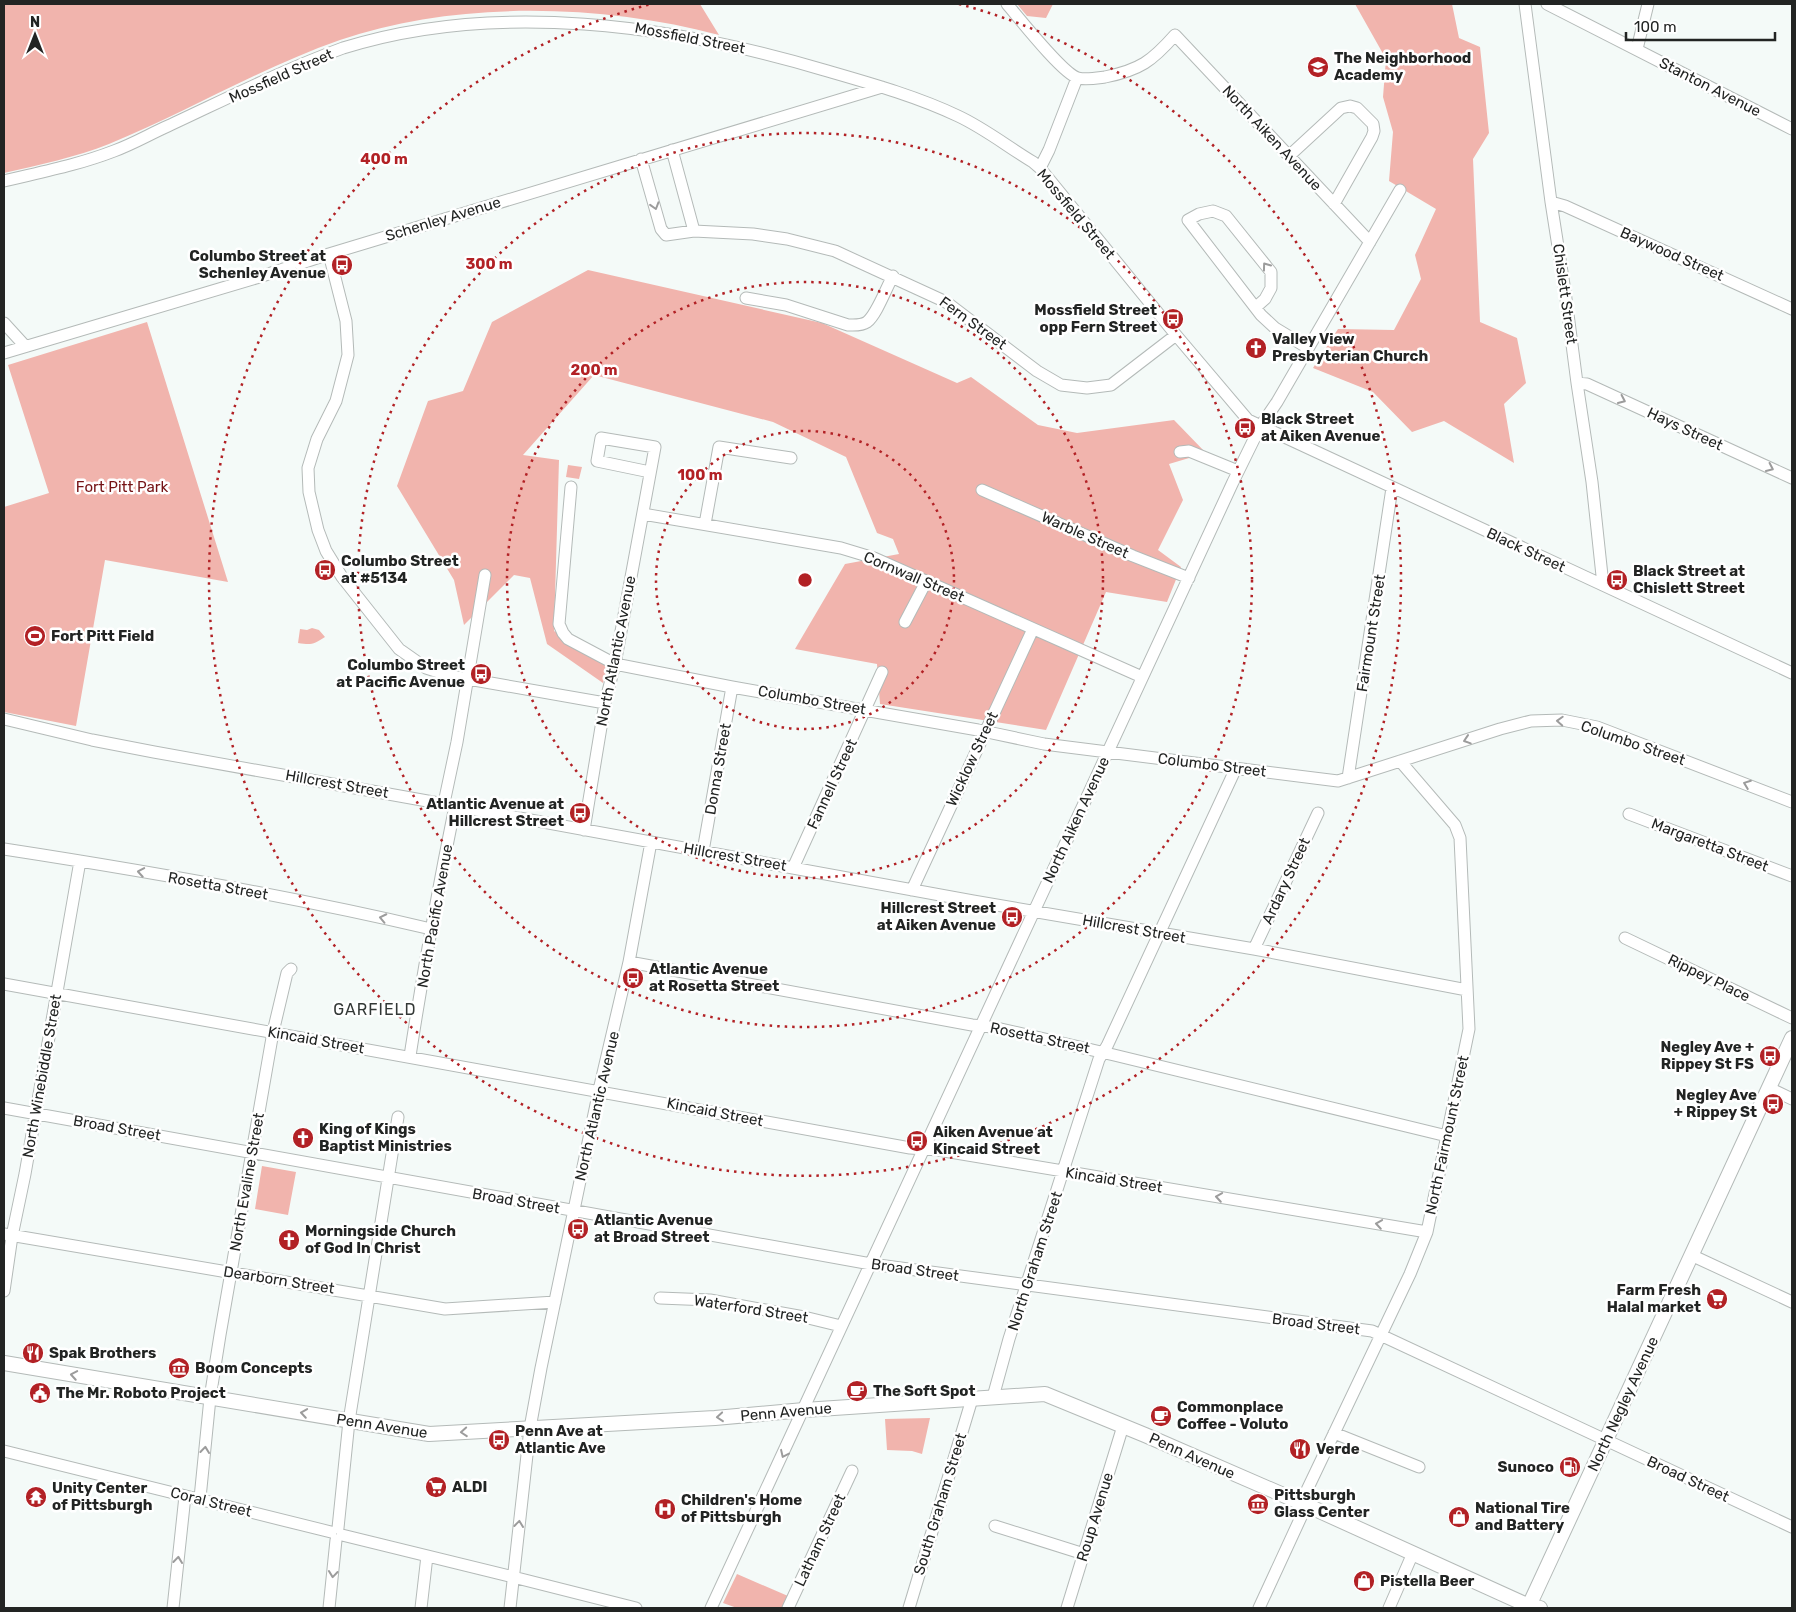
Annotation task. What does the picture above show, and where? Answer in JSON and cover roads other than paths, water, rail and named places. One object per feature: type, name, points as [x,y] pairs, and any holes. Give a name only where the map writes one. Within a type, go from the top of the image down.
[{"type":"main road","name":"North Negley Avenue","points":[[1532,1608],[1605,1441],[1792,1038]]},
{"type":"main road","name":"Penn Avenue","points":[[4,1363],[429,1434],[712,1418],[1045,1394],[1304,1504],[1532,1608]]},
{"type":"street","points":[[1007,4],[1052,57],[1077,78],[1050,150],[1040,168]]},
{"type":"street","name":"Chislett Street","points":[[1525,4],[1551,202],[1566,291],[1577,383],[1592,482],[1603,585]]},
{"type":"street","name":"Stanton Avenue","points":[[1547,4],[1792,129]]},
{"type":"street","points":[[1637,49],[1648,4]]},
{"type":"street","name":"Mossfield Street","points":[[4,181],[73,165],[115,151],[300,65],[344,48],[390,34],[457,23],[524,20],[635,27],[685,35],[770,54],[882,87],[959,117],[1032,162],[1040,168],[1248,420],[1260,426]]},
{"type":"street","name":"North Aiken Avenue","points":[[1077,78],[1094,78],[1124,73],[1147,63],[1175,35],[1370,242]]},
{"type":"street","name":"Schenley Avenue","points":[[4,353],[882,87]]},
{"type":"street","points":[[1289,156],[1341,108],[1350,106],[1358,108],[1373,124],[1374,131],[1372,137],[1334,204]]},
{"type":"street","points":[[672,150],[694,231]]},
{"type":"street","name":"Fern Street","points":[[641,160],[661,229],[666,235],[694,231],[720,232],[787,239],[835,251],[946,302],[1037,371],[1061,385],[1087,388],[1111,384],[1176,335]]},
{"type":"street","name":"North Aiken Avenue","points":[[711,1608],[1238,471],[1260,426],[1277,402],[1400,190]]},
{"type":"street","name":"Baywood Street","points":[[1551,202],[1565,206],[1792,309]]},
{"type":"street","points":[[1256,307],[1265,299],[1271,288],[1271,272],[1226,216],[1213,211],[1199,214],[1188,220],[1256,307],[1275,328],[1308,348]]},
{"type":"street","points":[[329,254],[346,320],[348,355],[336,401],[317,439],[308,468],[309,492],[318,530],[326,551],[342,577],[398,648],[426,668],[451,676],[605,703]]},
{"type":"street","points":[[746,298],[786,305],[858,326],[867,322],[893,276]]},
{"type":"street","points":[[4,323],[25,346]]},
{"type":"street","name":"Hays Street","points":[[1577,383],[1587,384],[1792,478]]},
{"type":"street","name":"Black Street","points":[[1260,426],[1792,673]]},
{"type":"street","name":"North Atlantic Avenue","points":[[584,830],[605,703],[615,664],[655,447],[600,438],[597,461],[650,472]]},
{"type":"street","points":[[705,524],[719,447],[791,458]]},
{"type":"street","points":[[1180,452],[1190,451],[1238,471]]},
{"type":"street","name":"Columbo Street","points":[[571,487],[559,624],[568,639],[615,664],[732,687],[985,731],[1044,744],[1338,781],[1500,729],[1531,721],[1562,720],[1597,727],[1792,802]]},
{"type":"street","name":"Fairmount Street","points":[[1348,778],[1392,488]]},
{"type":"street","name":"Warble Street","points":[[982,490],[1188,578]]},
{"type":"street","name":"Cornwall Street","points":[[643,514],[840,548],[874,558],[1142,677]]},
{"type":"street","name":"North Pacific Avenue","points":[[410,1056],[422,992],[467,678],[485,575]]},
{"type":"street","points":[[905,622],[926,582]]},
{"type":"street","name":"Wicklow Street","points":[[912,890],[1033,629]]},
{"type":"street","name":"Fannell Street","points":[[793,868],[882,672]]},
{"type":"street","name":"Donna Street","points":[[703,852],[732,687]]},
{"type":"street","name":"Hillcrest Street","points":[[4,719],[82,738],[154,752],[1034,912],[1254,949],[1468,990]]},
{"type":"street","name":"North Fairmount Street","points":[[1259,1608],[1301,1517],[1307,1490],[1410,1274],[1427,1232],[1469,1029],[1460,838],[1455,825],[1400,761]]},
{"type":"street","name":"North Graham Street","points":[[993,1397],[1009,1339],[1099,1059],[1236,768]]},
{"type":"street","name":"Ardary Street","points":[[1254,949],[1318,813]]},
{"type":"street","name":"Margaretta Street","points":[[1628,814],[1792,876]]},
{"type":"street","name":"North Atlantic Avenue","points":[[510,1608],[530,1428],[599,1090],[629,962],[651,842]]},
{"type":"street","name":"Rosetta Street","points":[[4,849],[80,860],[306,901],[430,929]]},
{"type":"street","name":"North Winebiddle Street","points":[[4,1291],[8,1235],[35,1114],[80,860]]},
{"type":"street","name":"Rippey Place","points":[[1626,938],[1792,1018]]},
{"type":"street","name":"Rosetta Street","points":[[629,962],[981,1026],[1103,1052],[1447,1136]]},
{"type":"street","name":"North Evaline Street","points":[[200,1498],[210,1398],[231,1273],[274,1032],[286,973],[290,969]]},
{"type":"street","name":"Kincaid Street","points":[[4,984],[599,1090],[872,1141],[1427,1232]]},
{"type":"street","points":[[1769,1088],[1792,1099]]},
{"type":"street","name":"Broad Street","points":[[4,1108],[871,1264],[1367,1330],[1792,1527]]},
{"type":"street","points":[[329,1608],[349,1421],[390,1178],[398,1117]]},
{"type":"street","name":"Dearborn Street","points":[[8,1235],[445,1309],[555,1302]]},
{"type":"street","points":[[1691,1255],[1792,1302]]},
{"type":"street","name":"Waterford Street","points":[[660,1298],[710,1300],[804,1317],[841,1326]]},
{"type":"street","name":"South Graham Street","points":[[909,1608],[972,1399]]},
{"type":"street","name":"Roup Avenue","points":[[1067,1608],[1123,1426]]},
{"type":"street","points":[[1334,1433],[1419,1467]]},
{"type":"street","name":"Coral Street","points":[[4,1451],[513,1577],[600,1604],[636,1608]]},
{"type":"street","name":"Latham Street","points":[[788,1608],[852,1471]]},
{"type":"street","points":[[173,1608],[185,1496]]},
{"type":"street","points":[[995,1526],[1084,1554]]},
{"type":"street","points":[[1389,1608],[1413,1553]]},
{"type":"street","points":[[422,1608],[427,1556]]},
{"type":"place","name":"The Neighborhood Academy","points":[[1318,67]]},
{"type":"place","name":"Columbo Street at Schenley Avenue","points":[[342,265]]},
{"type":"place","name":"Mossfield Street opp Fern Street","points":[[1173,319]]},
{"type":"place","name":"Valley View Presbyterian Church","points":[[1256,348]]},
{"type":"place","name":"Black Street at Aiken Avenue","points":[[1245,428]]},
{"type":"place","name":"Columbo Street at #5134","points":[[325,570]]},
{"type":"place","name":"Black Street at Chislett Street","points":[[1617,580]]},
{"type":"place","name":"Fort Pitt Field","points":[[35,636]]},
{"type":"place","name":"Columbo Street at Pacific Avenue","points":[[481,674]]},
{"type":"place","name":"Atlantic Avenue at Hillcrest Street","points":[[580,813]]},
{"type":"place","name":"Hillcrest Street at Aiken Avenue","points":[[1012,917]]},
{"type":"place","name":"Atlantic Avenue at Rosetta Street","points":[[633,978]]},
{"type":"place","name":"Negley Ave + Rippey St FS","points":[[1770,1056]]},
{"type":"place","name":"Negley Ave + Rippey St","points":[[1773,1104]]},
{"type":"place","name":"King of Kings Baptist Ministries","points":[[303,1138]]},
{"type":"place","name":"Aiken Avenue at Kincaid Street","points":[[917,1141]]},
{"type":"place","name":"Atlantic Avenue at Broad Street","points":[[578,1229]]},
{"type":"place","name":"Morningside Church of God In Christ","points":[[289,1240]]},
{"type":"place","name":"Farm Fresh Halal market","points":[[1717,1299]]},
{"type":"place","name":"Spak Brothers","points":[[33,1353]]},
{"type":"place","name":"Boom Concepts","points":[[179,1368]]},
{"type":"place","name":"The Soft Spot","points":[[857,1391]]},
{"type":"place","name":"The Mr. Roboto Project","points":[[40,1393]]},
{"type":"place","name":"Commonplace Coffee - Voluto","points":[[1161,1416]]},
{"type":"place","name":"Penn Ave at Atlantic Ave","points":[[499,1440]]},
{"type":"place","name":"Verde","points":[[1300,1449]]},
{"type":"place","name":"Sunoco","points":[[1570,1467]]},
{"type":"place","name":"ALDI","points":[[436,1487]]},
{"type":"place","name":"Unity Center of Pittsburgh","points":[[36,1497]]},
{"type":"place","name":"Pittsburgh Glass Center","points":[[1258,1504]]},
{"type":"place","name":"Children's Home of Pittsburgh","points":[[665,1509]]},
{"type":"place","name":"National Tire and Battery","points":[[1459,1517]]},
{"type":"place","name":"Pistella Beer","points":[[1364,1581]]},
{"type":"district","name":"GARFIELD","points":[[375,1009]]},
{"type":"park label","name":"Fort Pitt Park","points":[[122,487]]}]
